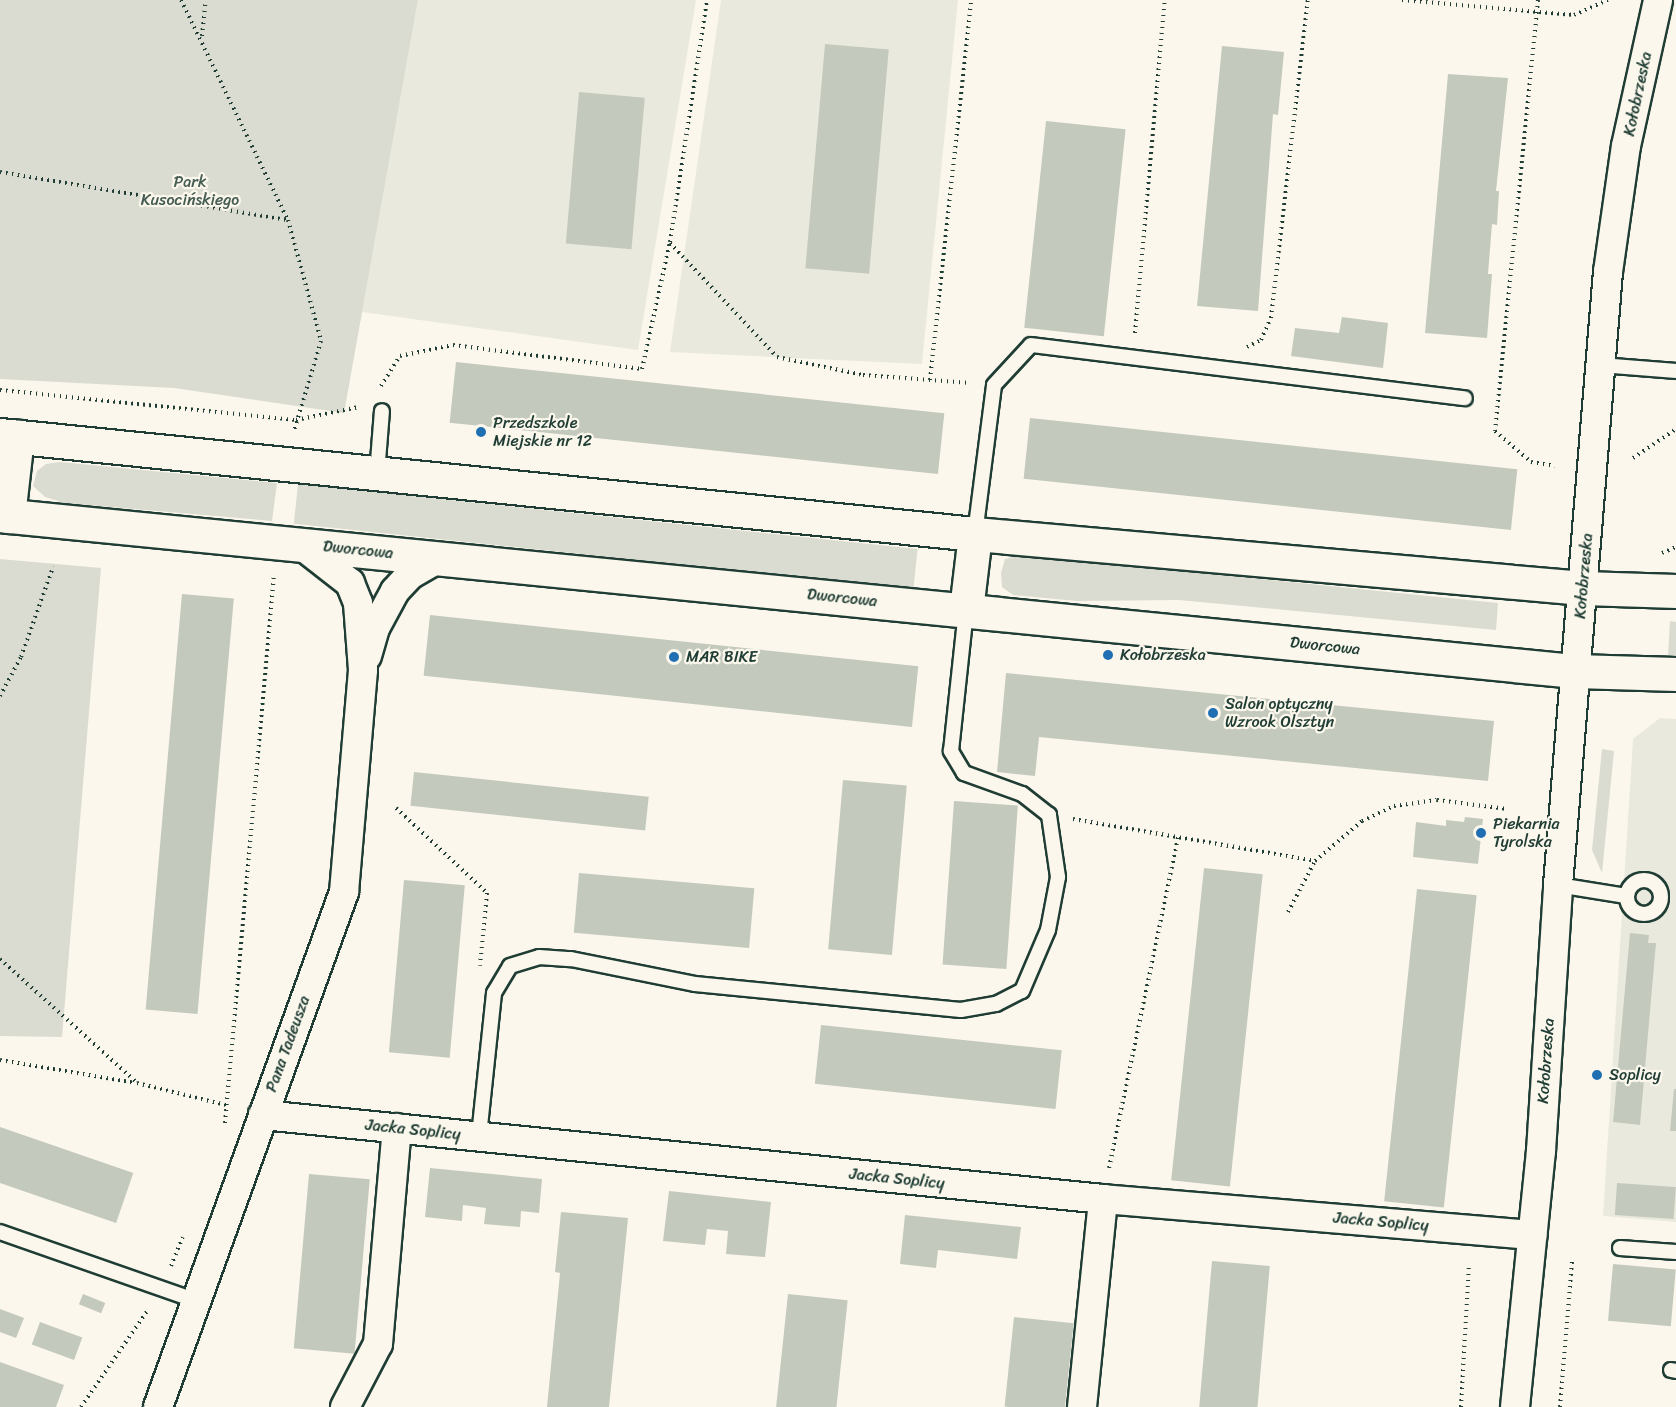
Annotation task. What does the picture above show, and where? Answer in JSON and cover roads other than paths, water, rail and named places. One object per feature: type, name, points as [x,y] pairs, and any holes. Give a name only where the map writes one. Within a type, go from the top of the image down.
[{"type":"street","name":"Kołobrzeska","points":[[1515,1407],[1532,1235],[1608,272],[1626,146],[1658,0]]},
{"type":"street","name":"Dworcowa","points":[[1676,591],[1583,588],[975,534],[286,467],[9,436],[4,515],[1575,671],[1676,674]]},
{"type":"street","points":[[966,610],[975,534]]},
{"type":"street","name":"Pana Tadeusza","points":[[158,1407],[194,1300],[344,892],[363,670],[358,603],[350,583],[289,543]]},
{"type":"street","name":"Pana Tadeusza","points":[[363,670],[375,628],[395,591],[410,575],[440,558]]},
{"type":"street","name":"Jacka Soplicy","points":[[262,1115],[1103,1200],[1532,1235]]},
{"type":"street","points":[[345,1407],[378,1344],[398,1128]]},
{"type":"street","points":[[1082,1407],[1103,1200]]},
{"type":"lane","points":[[975,534],[994,385],[1031,345],[1465,398]]},
{"type":"lane","points":[[1601,365],[1676,371]]},
{"type":"lane","points":[[377,476],[382,411]]},
{"type":"lane","points":[[479,1137],[494,993],[510,966],[539,957],[571,959],[695,984],[962,1010],[996,1004],[1022,991],[1048,930],[1058,877],[1049,814],[1022,794],[964,773],[951,751],[966,610]]},
{"type":"lane","points":[[1558,885],[1626,896]]},
{"type":"lane","points":[[0,1232],[194,1300]]},
{"type":"lane","points":[[1620,1248],[1676,1252]]},
{"type":"place","name":"Przedszkole Miejskie nr 12","points":[[481,432]]},
{"type":"place","name":"Kołobrzeska","points":[[1108,655]]},
{"type":"place","name":"MAR BIKE","points":[[674,657]]},
{"type":"place","name":"Salon optyczny Wzrook Olsztyn","points":[[1213,713]]},
{"type":"place","name":"Piekarnia Tyrolska","points":[[1481,833]]},
{"type":"place","name":"Soplicy","points":[[1597,1075]]},
{"type":"park label","name":"Park Kusocińskiego","points":[[190,191]]}]
